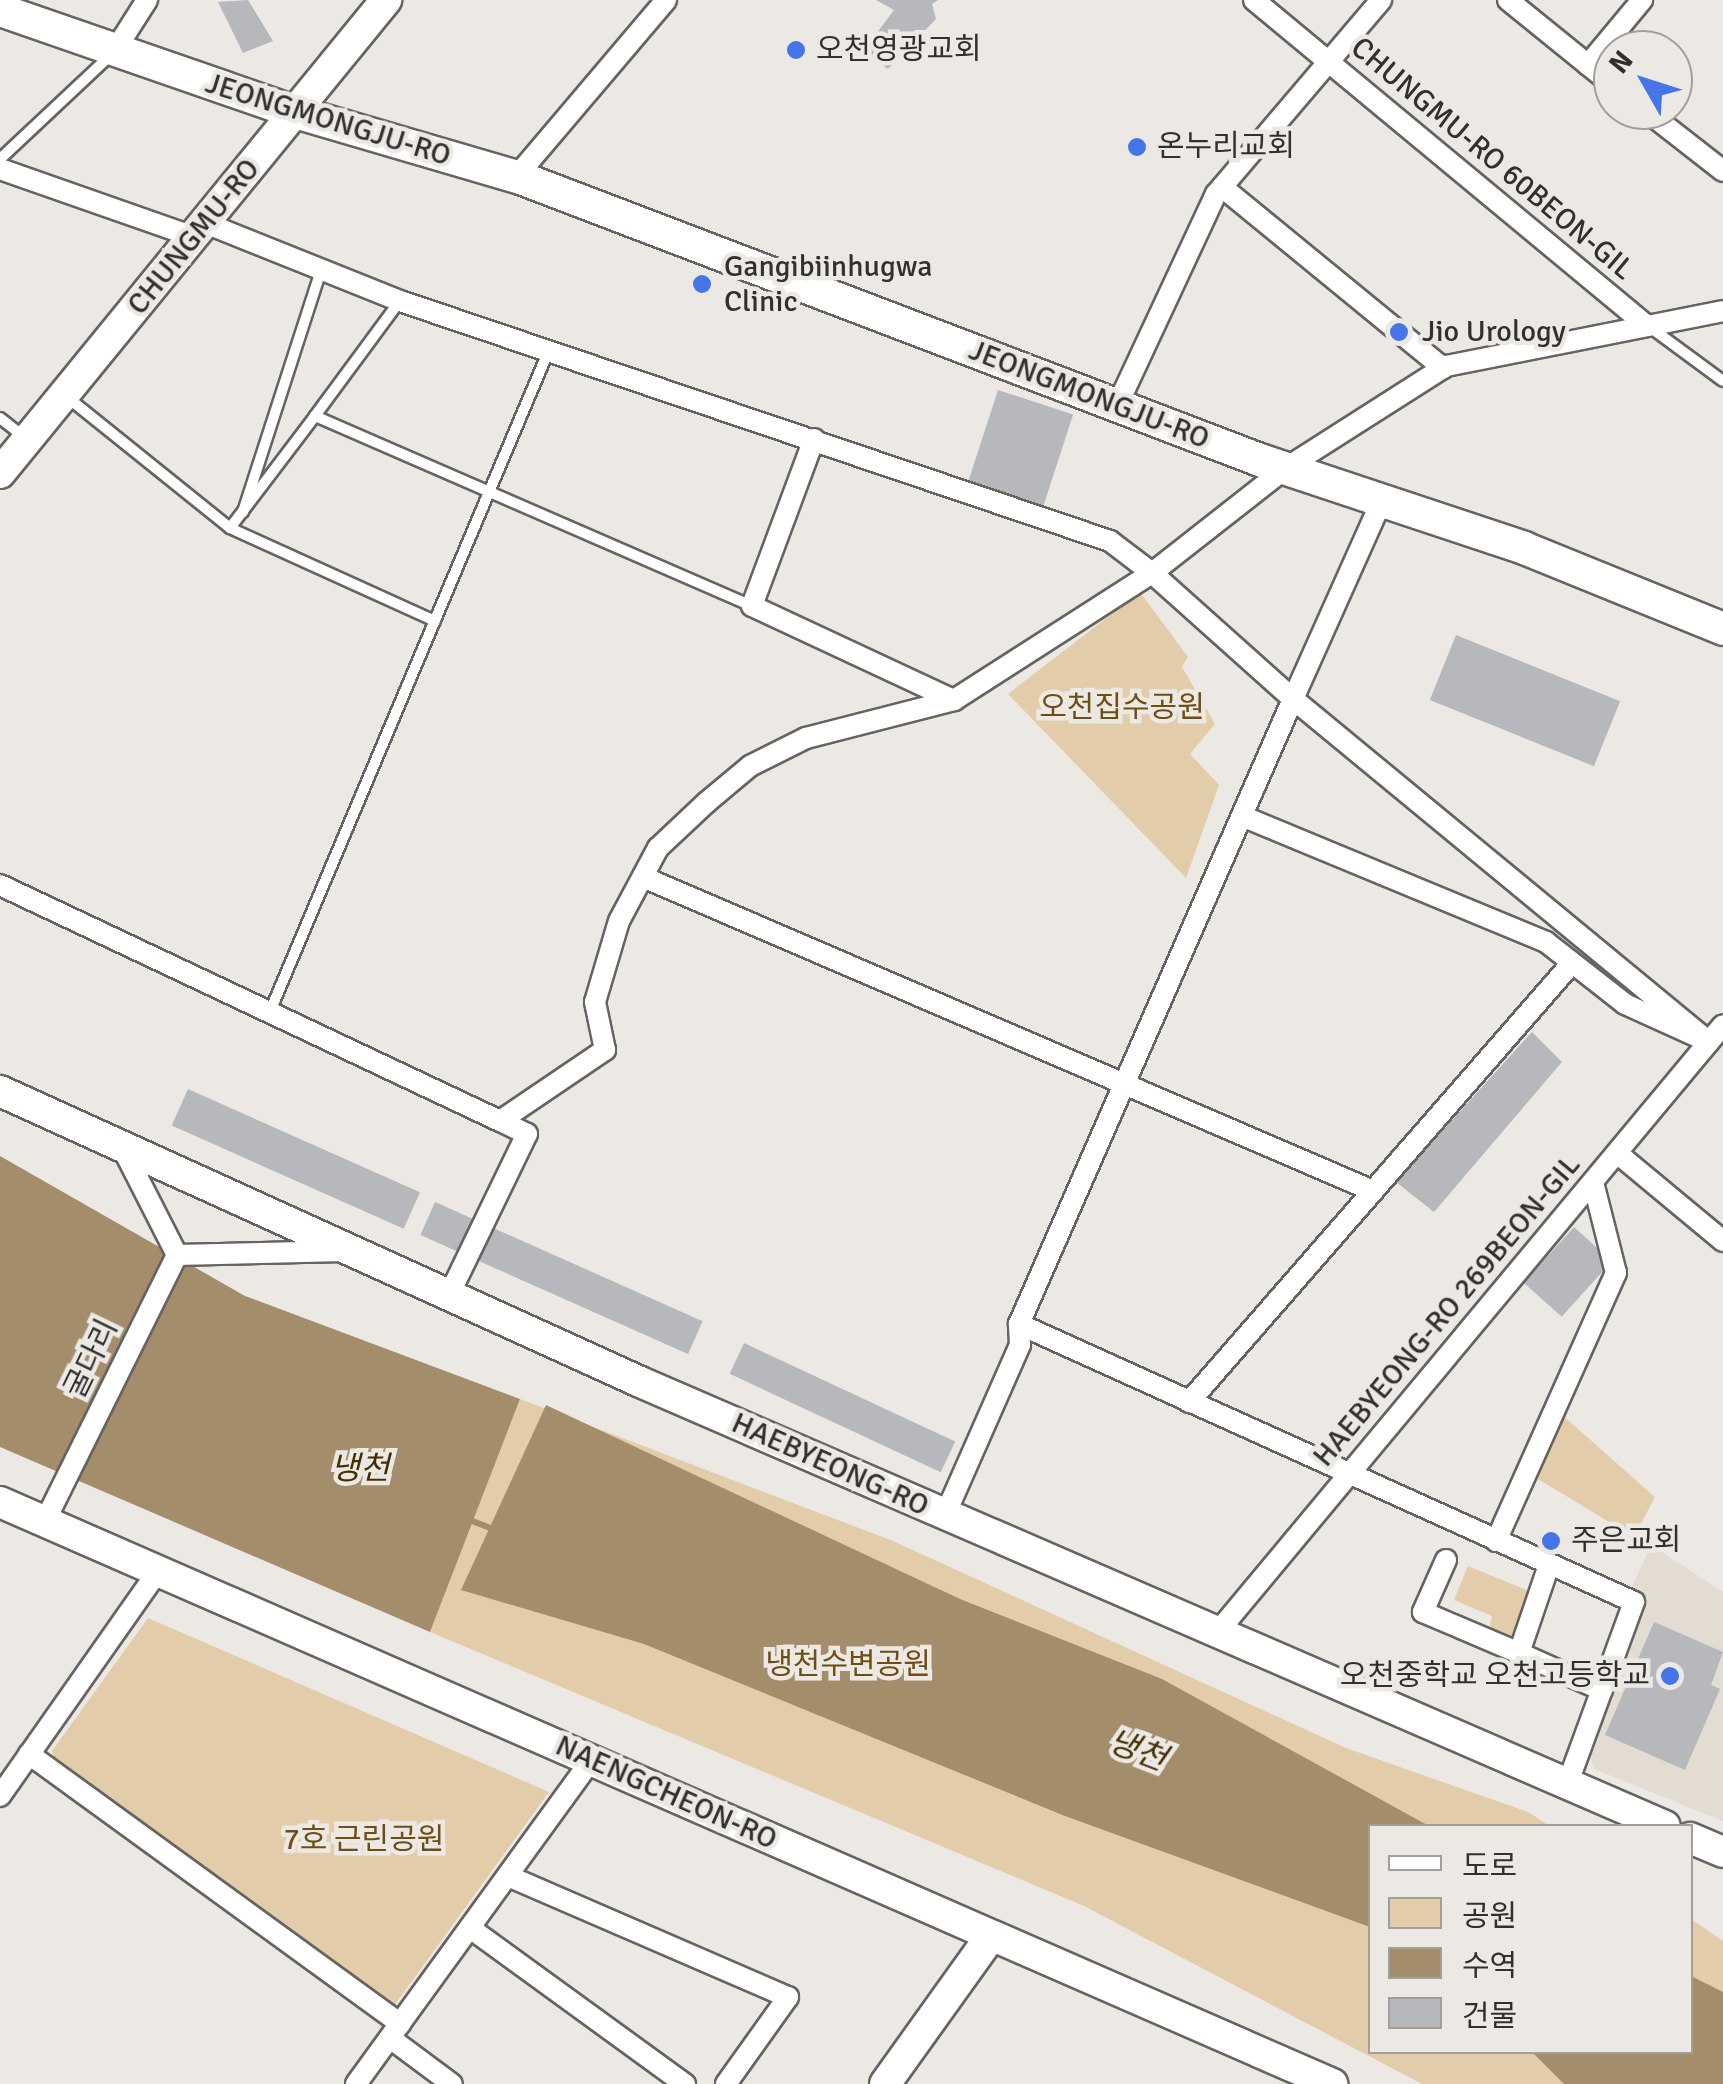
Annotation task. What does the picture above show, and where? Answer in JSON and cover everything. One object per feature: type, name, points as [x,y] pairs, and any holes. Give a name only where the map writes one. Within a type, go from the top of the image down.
[{"type":"main road","name":"CHUNGMU-RO","points":[[0,473],[386,0]]},
{"type":"main road","name":"JEONGMONGJU-RO","points":[[0,10],[295,112],[516,177],[1117,406],[1524,548],[1723,629]]},
{"type":"main road","name":"HAEBYEONG-RO","points":[[0,1091],[945,1516],[1660,1824]]},
{"type":"main road","name":"NAENGCHEON-RO","points":[[0,1502],[1332,2084]]},
{"type":"main road","points":[[1693,1839],[1723,1852]]},
{"type":"main road","points":[[885,2084],[991,1936]]},
{"type":"street","points":[[114,52],[147,0]]},
{"type":"street","points":[[516,177],[666,0]]},
{"type":"street","name":"CHUNGMU-RO 60BEON-GIL","points":[[1254,0],[1646,325]]},
{"type":"street","points":[[1117,406],[1222,187],[1380,0]]},
{"type":"street","points":[[1508,0],[1593,69]]},
{"type":"street","points":[[1588,65],[1642,0]]},
{"type":"street","points":[[1671,130],[1723,171]]},
{"type":"street","points":[[0,170],[322,270],[400,301],[1110,541],[1152,573],[1293,699],[1718,1040]]},
{"type":"street","points":[[1222,187],[1443,368]]},
{"type":"street","points":[[500,1120],[605,1050],[595,1002],[619,922],[658,848],[750,766],[846,724],[954,700],[1152,573],[1286,468],[1443,368],[1723,310]]},
{"type":"street","points":[[814,439],[752,606],[954,700]]},
{"type":"street","points":[[945,1516],[1020,1344],[1019,1324],[1382,500]]},
{"type":"street","points":[[1242,816],[1546,942],[1625,1004],[1718,1040]]},
{"type":"street","points":[[643,877],[1373,1191]]},
{"type":"street","points":[[0,885],[271,1009],[527,1134],[450,1296]]},
{"type":"street","points":[[1188,1402],[1572,963]]},
{"type":"street","name":"HAEBYEONG-RO 269BEON-GIL","points":[[1216,1634],[1617,1152],[1718,1040]]},
{"type":"street","points":[[122,1146],[175,1257],[353,1251]]},
{"type":"street","points":[[1617,1152],[1723,1241]]},
{"type":"street","points":[[1496,1541],[1616,1273],[1593,1182]]},
{"type":"street","name":"굴다리","points":[[45,1521],[175,1257]]},
{"type":"street","points":[[1019,1324],[1634,1602],[1567,1785]]},
{"type":"street","points":[[1446,1560],[1423,1612],[1602,1690]]},
{"type":"street","points":[[1519,1653],[1549,1565]]},
{"type":"street","points":[[0,1796],[158,1571]]},
{"type":"street","points":[[30,1754],[395,2031],[452,2084]]},
{"type":"street","points":[[356,2084],[592,1761]]},
{"type":"street","points":[[508,1876],[788,1997],[726,2084]]},
{"type":"street","points":[[470,1928],[685,2084]]},
{"type":"lane","points":[[0,159],[114,52]]},
{"type":"lane","points":[[243,512],[322,270]]},
{"type":"lane","points":[[230,528],[400,301]]},
{"type":"lane","points":[[1646,325],[1723,381]]},
{"type":"lane","points":[[271,1009],[494,490],[550,349]]},
{"type":"lane","points":[[64,394],[230,528],[435,621]]},
{"type":"lane","points":[[314,416],[494,490],[752,606]]},
{"type":"lane","points":[[0,418],[27,440]]},
{"type":"shaded area","name":"오천중학교 오천고등학교","points":[[1651,1545],[1723,1592],[1723,1821],[1594,1769],[1587,1751],[1646,1601],[1630,1591]]},
{"type":"green space","name":"오천집수공원","points":[[1140,592],[1188,657],[1182,667],[1215,724],[1190,754],[1219,785],[1186,878],[1008,694]]},
{"type":"green space","name":"냉천수변공원","points":[[520,1399],[893,1541],[1346,1748],[1528,1812],[1547,1824],[1368,1824],[1368,2054],[1693,2054],[1693,1920],[1723,1941],[1723,2084],[1422,2084],[1084,1906],[430,1632]]},
{"type":"green space","points":[[1561,1414],[1655,1497],[1634,1537],[1538,1479]]},
{"type":"green space","points":[[1468,1566],[1529,1591],[1514,1637],[1489,1630],[1492,1616],[1454,1600]]},
{"type":"green space","name":"7호 근린공원","points":[[148,1618],[549,1792],[394,2006],[54,1760],[52,1751]]},
{"type":"water","name":"냉천","points":[[0,1156],[245,1296],[520,1399],[430,1632],[0,1447]]},
{"type":"water","points":[[546,1405],[960,1599],[1162,1679],[1425,1824],[1368,1824],[1368,1926],[1065,1816],[644,1644],[461,1590]]},
{"type":"water","points":[[1693,1977],[1723,1992],[1723,2084],[1564,2084],[1534,2054],[1693,2054]]},
{"type":"building","points":[[248,0],[273,41],[243,53],[218,2]]},
{"type":"building","points":[[876,0],[938,0],[932,4],[936,19],[888,69],[864,50],[894,10]]},
{"type":"building","points":[[998,390],[1073,414],[1040,516],[965,492]]},
{"type":"building","points":[[1456,635],[1620,701],[1594,766],[1430,700]]},
{"type":"building","points":[[1532,1032],[1562,1062],[1434,1212],[1396,1182]]},
{"type":"building","points":[[188,1089],[420,1192],[404,1229],[172,1126]]},
{"type":"building","points":[[435,1202],[703,1321],[688,1354],[420,1235]]},
{"type":"building","points":[[1574,1227],[1612,1261],[1562,1317],[1524,1283]]},
{"type":"building","points":[[744,1343],[955,1441],[941,1472],[730,1374]]},
{"type":"building","points":[[1654,1622],[1723,1652],[1711,1685],[1720,1689],[1685,1770],[1605,1735]]},
{"type":"waterway","name":"냉천","points":[[467,1519],[498,1531]]},
{"type":"place","name":"오천영광교회","points":[[796,50]]},
{"type":"place","name":"온누리교회","points":[[1137,147]]},
{"type":"place","name":"Gangibiinhugwa Clinic","points":[[702,284]]},
{"type":"place","name":"Jio Urology","points":[[1399,332]]},
{"type":"place","name":"주은교회","points":[[1551,1541]]},
{"type":"place","name":"오천중학교 오천고등학교","points":[[1670,1676]]}]
